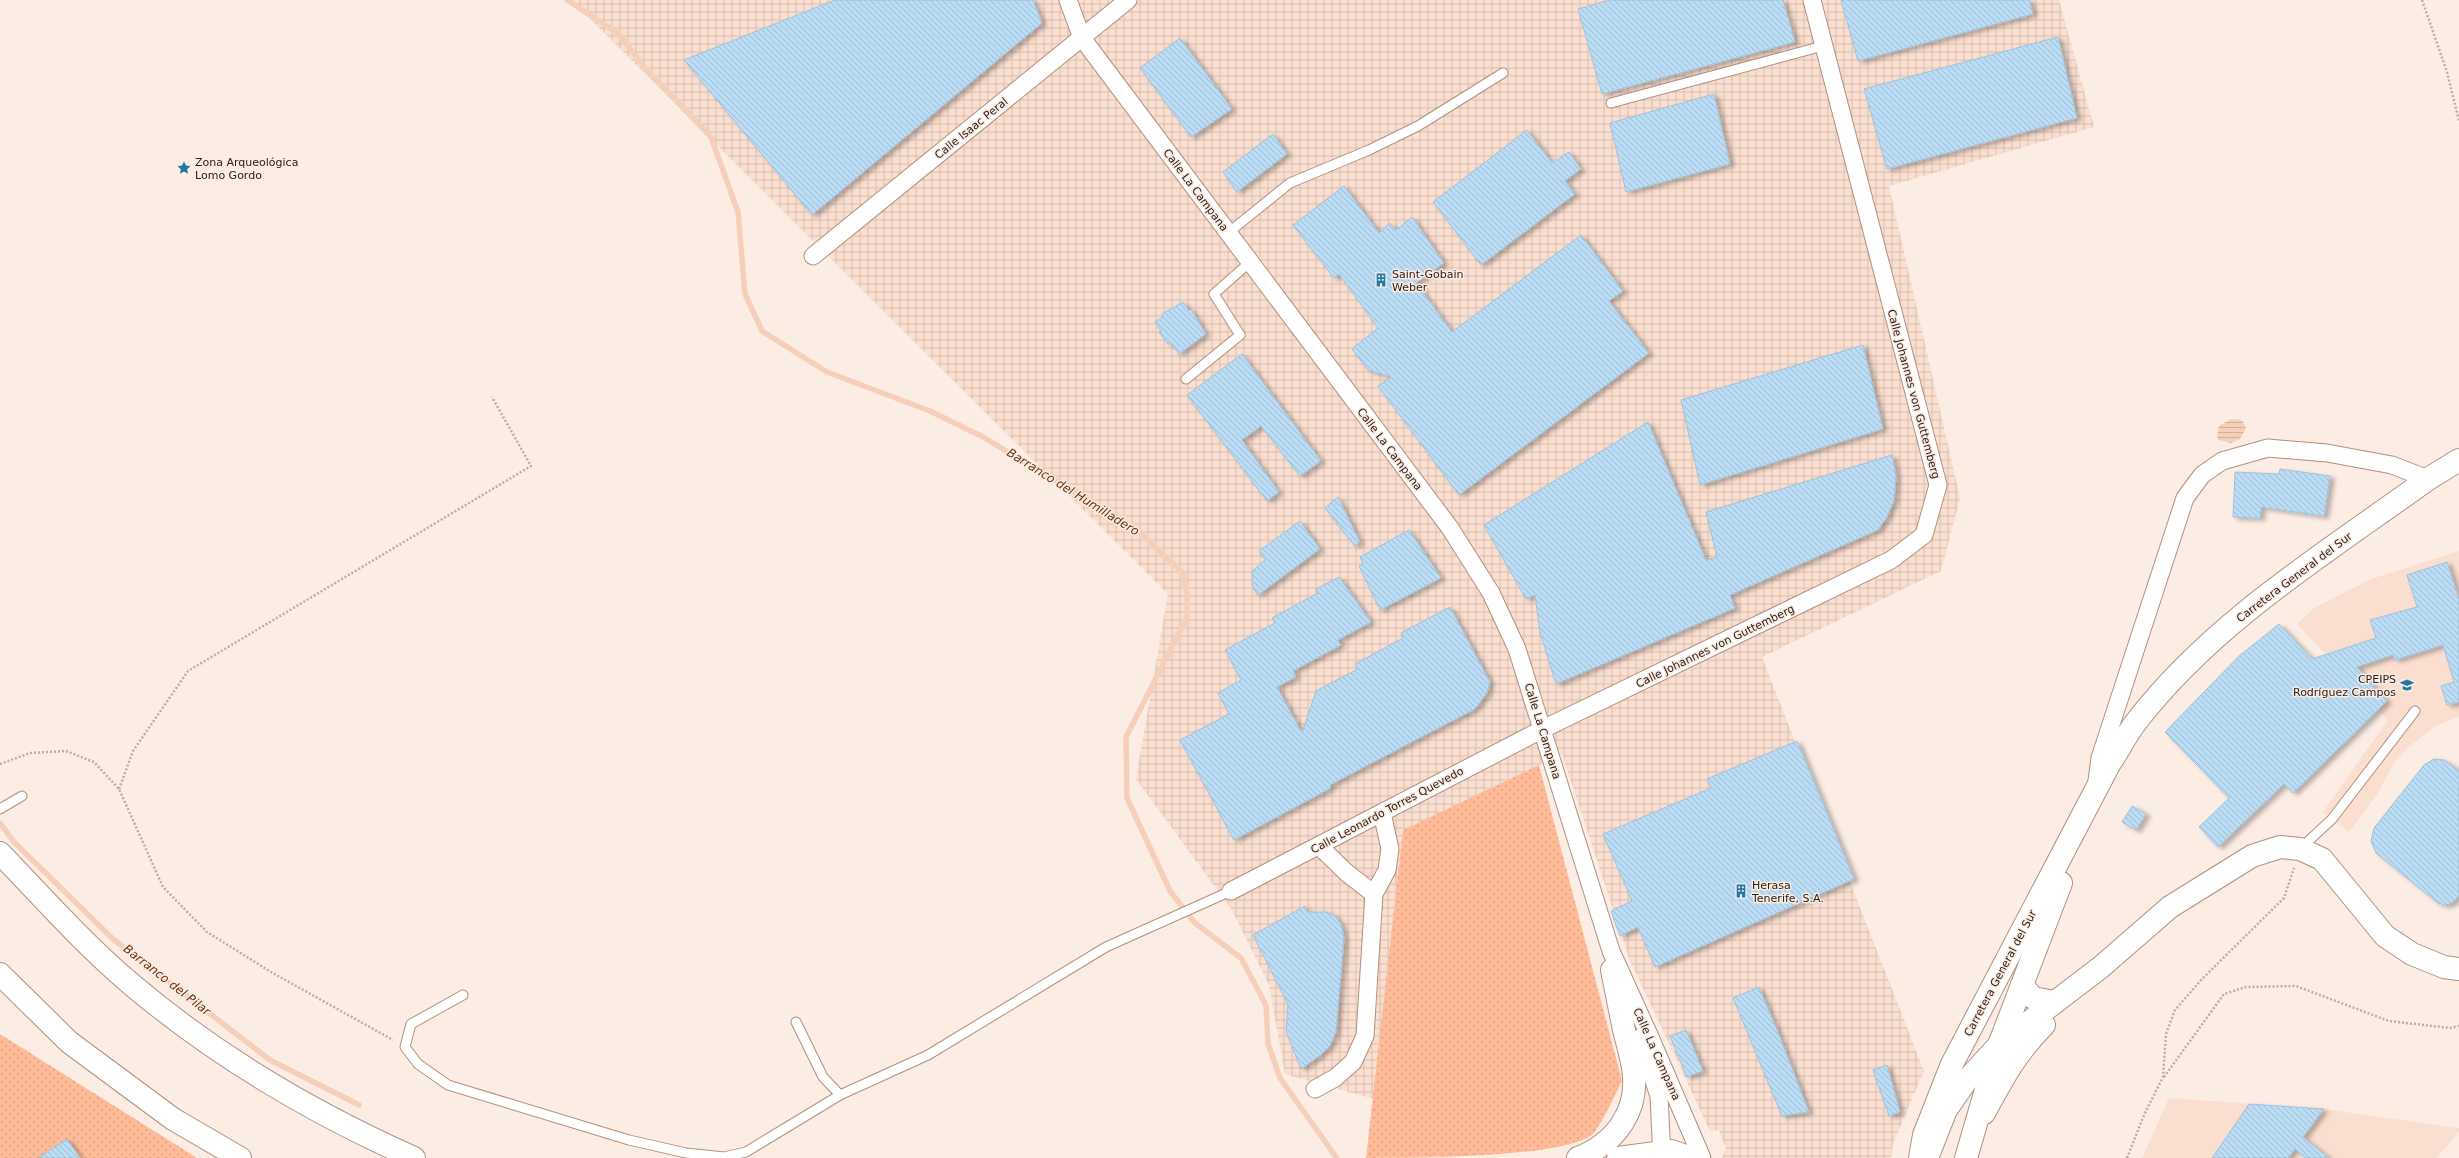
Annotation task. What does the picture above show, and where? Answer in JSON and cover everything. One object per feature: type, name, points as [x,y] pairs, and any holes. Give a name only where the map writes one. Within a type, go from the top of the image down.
[{"type":"main road","name":"Carretera General del Sur","points":[[1920,1158],[1924,1134],[1952,1064],[2110,763],[2136,723],[2178,674],[2247,609],[2428,479],[2459,460]]},
{"type":"main road","name":"Carretera General del Sur","points":[[1966,1158],[1999,1045],[2095,794]]},
{"type":"main road","points":[[1927,1158],[1946,1110],[1966,1081],[1999,1045],[2101,967],[2170,907],[2252,856],[2280,847],[2300,849],[2322,859],[2385,936],[2412,954],[2454,965]]},
{"type":"main road","points":[[0,853],[83,940],[131,984],[182,1023],[295,1099],[366,1136],[414,1158]]},
{"type":"main road","points":[[1578,1158],[1595,1151],[1617,1133],[1629,1112],[1634,1089],[1634,1069],[1611,961]]},
{"type":"main road","points":[[1973,1134],[2011,1063],[2025,1044],[2101,967]]},
{"type":"main road","points":[[0,974],[68,1042],[174,1119],[240,1158]]},
{"type":"main road","points":[[2022,985],[2033,998],[2055,1002]]},
{"type":"main road","points":[[1618,1158],[1662,1155],[1671,1151],[1691,1158]]},
{"type":"street","name":"Calle La Campana","points":[[1068,0],[1082,38],[1450,528],[1491,593],[1517,649],[1543,729],[1611,961],[1641,1041],[1658,1096],[1662,1155]]},
{"type":"street","name":"Calle Isaac Peral","points":[[813,256],[1128,0]]},
{"type":"street","name":"Calle Johannes von Guttemberg","points":[[1543,729],[1892,560],[1924,535],[1938,485],[1812,0]]},
{"type":"street","points":[[2095,794],[2100,758],[2185,498],[2202,475],[2222,461],[2268,448],[2327,454],[2392,465],[2428,479]]},
{"type":"street","name":"Calle Leonardo Torres Quevedo","points":[[1231,891],[1543,729]]},
{"type":"street","points":[[1315,1089],[1335,1078],[1353,1062],[1365,1036],[1374,894],[1387,870],[1390,849],[1382,813]]},
{"type":"street","points":[[1319,846],[1347,873],[1374,894]]},
{"type":"street","name":"Calle La Campana","points":[[1611,961],[1650,1037],[1702,1158]]},
{"type":"lane","points":[[1611,103],[1823,46]]},
{"type":"lane","points":[[1228,233],[1290,183],[1369,150],[1418,126],[1503,73]]},
{"type":"lane","points":[[1186,379],[1240,335],[1214,294],[1250,262]]},
{"type":"lane","points":[[2300,849],[2332,819],[2415,711]]},
{"type":"lane","points":[[0,809],[22,796]]},
{"type":"lane","points":[[463,995],[411,1024],[405,1047],[418,1064],[448,1085],[629,1140],[686,1153],[724,1157],[746,1152],[840,1095],[928,1055],[1106,946],[1231,891]]},
{"type":"lane","points":[[796,1022],[823,1077],[840,1095]]},
{"type":"path","points":[[2422,0],[2447,72],[2459,121]]},
{"type":"path","points":[[119,789],[133,751],[188,672],[531,466],[492,397]]},
{"type":"path","points":[[0,764],[30,753],[66,751],[94,762],[119,789],[163,887],[208,932],[270,972],[405,1047]]},
{"type":"path","points":[[2163,1077],[2166,1034],[2175,1010],[2202,979],[2284,898],[2300,849]]},
{"type":"path","points":[[2127,1158],[2144,1115],[2163,1077],[2224,994],[2246,986],[2296,986],[2389,1020],[2450,1028],[2459,1026]]},
{"type":"shaded area","points":[[571,0],[2059,0],[2094,127],[1889,186],[1960,498],[1941,571],[1762,657],[1924,1071],[1893,1144],[1891,1158],[1722,1158],[1726,1149],[1719,1130],[1710,1131],[1629,958],[1562,754],[1403,830],[1374,1099],[1285,1074],[1269,985],[1232,910],[1136,779],[1168,594]]},
{"type":"shaded area","points":[[2231,419],[2242,420],[2246,428],[2240,439],[2231,443],[2219,440],[2217,437],[2219,426]]},
{"type":"shaded area","name":"CPEIPS Rodríguez Campos","points":[[2459,551],[2459,717],[2437,725],[2409,747],[2394,763],[2378,793],[2349,832],[2323,812],[2388,720],[2297,624],[2314,608],[2371,579]]},
{"type":"shaded area","points":[[1539,765],[1622,1081],[1605,1115],[1593,1134],[1577,1142],[1552,1148],[1486,1155],[1417,1158],[1366,1158],[1403,830]]},
{"type":"shaded area","points":[[0,1034],[197,1158],[0,1158]]},
{"type":"shaded area","points":[[2169,1098],[2324,1109],[2459,1128],[2459,1131],[2437,1158],[2142,1158]]},
{"type":"building","points":[[835,0],[1033,0],[1042,23],[812,215],[684,60]]},
{"type":"building","points":[[1610,0],[1783,0],[1795,42],[1602,94],[1578,9]]},
{"type":"building","points":[[1841,0],[2029,0],[2033,14],[1858,61]]},
{"type":"building","points":[[2058,37],[2077,118],[1887,169],[1864,89]]},
{"type":"building","points":[[1180,38],[1232,109],[1191,137],[1140,68]]},
{"type":"building","points":[[1714,94],[1730,164],[1626,192],[1610,123]]},
{"type":"building","points":[[1527,130],[1552,163],[1569,152],[1581,169],[1565,181],[1575,194],[1481,265],[1433,202]]},
{"type":"building","points":[[1273,134],[1287,154],[1237,192],[1223,172]]},
{"type":"building","points":[[1344,186],[1379,233],[1390,223],[1396,230],[1412,217],[1444,263],[1416,283],[1452,332],[1581,235],[1623,291],[1609,301],[1649,353],[1459,495],[1378,386],[1391,377],[1368,370],[1352,349],[1378,328],[1339,274],[1334,278],[1293,225]]},
{"type":"building","points":[[1183,302],[1189,311],[1191,309],[1206,334],[1179,354],[1170,342],[1168,344],[1159,332],[1161,331],[1155,322],[1163,317],[1162,314]]},
{"type":"building","points":[[1863,345],[1883,429],[1700,485],[1681,400]]},
{"type":"building","points":[[1242,354],[1321,461],[1300,476],[1261,426],[1242,440],[1279,492],[1267,501],[1187,395]]},
{"type":"building","points":[[1648,422],[1706,560],[1717,557],[1706,512],[1892,455],[1896,476],[1894,501],[1887,517],[1878,530],[1730,595],[1735,608],[1556,684],[1540,632],[1535,595],[1526,599],[1484,525]]},
{"type":"building","points":[[2280,469],[2330,476],[2324,516],[2261,507],[2260,518],[2233,517],[2235,472],[2279,474]]},
{"type":"building","points":[[1338,497],[1360,542],[1355,546],[1325,508]]},
{"type":"building","points":[[1300,521],[1320,549],[1258,595],[1253,588],[1252,571],[1265,560],[1259,551]]},
{"type":"building","points":[[1409,530],[1441,578],[1380,610],[1359,566],[1363,564],[1360,557]]},
{"type":"building","points":[[2447,562],[2459,599],[2459,702],[2447,705],[2441,686],[2454,682],[2443,645],[2395,660],[2393,655],[2357,667],[2387,701],[2293,793],[2284,784],[2218,847],[2199,827],[2229,798],[2165,732],[2239,656],[2279,624],[2312,659],[2376,638],[2370,620],[2417,607],[2407,575]]},
{"type":"building","points":[[1339,577],[1371,622],[1338,640],[1341,645],[1293,671],[1296,677],[1277,687],[1302,733],[1316,691],[1358,669],[1355,664],[1403,638],[1401,633],[1450,607],[1490,682],[1487,693],[1475,709],[1330,785],[1331,788],[1234,840],[1180,740],[1229,714],[1218,693],[1241,680],[1225,650],[1275,623],[1272,618],[1318,593],[1316,589]]},
{"type":"building","points":[[1797,741],[1854,879],[1655,967],[1638,927],[1620,936],[1611,911],[1632,901],[1603,834],[1711,788],[1707,779]]},
{"type":"building","points":[[2434,759],[2444,760],[2459,771],[2459,896],[2452,903],[2446,905],[2438,903],[2376,853],[2371,841],[2374,828],[2424,765]]},
{"type":"building","points":[[2132,806],[2146,814],[2136,830],[2122,822]]},
{"type":"building","points":[[1305,906],[1307,912],[1327,912],[1336,917],[1341,924],[1344,938],[1336,1032],[1330,1046],[1322,1054],[1301,1069],[1286,1032],[1288,1004],[1253,935]]},
{"type":"building","points":[[1759,987],[1809,1112],[1782,1116],[1733,998]]},
{"type":"building","points":[[1686,1030],[1703,1071],[1687,1077],[1670,1036]]},
{"type":"building","points":[[1887,1065],[1900,1112],[1889,1116],[1873,1070]]},
{"type":"building","points":[[2249,1104],[2324,1109],[2303,1137],[2329,1158],[2306,1158],[2295,1149],[2288,1158],[2212,1158]]},
{"type":"building","points":[[67,1139],[80,1158],[38,1158]]},
{"type":"waterway","name":"Barranco del Humilladero","points":[[567,0],[619,34],[644,67],[711,137],[738,212],[745,294],[762,331],[827,372],[930,411],[983,437],[1135,528],[1182,572],[1187,593],[1187,617],[1126,737],[1127,798],[1170,891],[1195,923],[1241,958],[1266,1005],[1268,1044],[1280,1078],[1336,1157]]},
{"type":"waterway","name":"Barranco del Pilar","points":[[0,823],[14,842],[113,939],[270,1060],[359,1105]]},
{"type":"place","name":"Zona Arqueológica Lomo Gordo","points":[[184,168]]},
{"type":"place","name":"Saint-Gobain Weber","points":[[1381,280]]},
{"type":"place","name":"CPEIPS Rodríguez Campos","points":[[2407,685]]},
{"type":"place","name":"Herasa Tenerife, S.A.","points":[[1741,891]]}]
